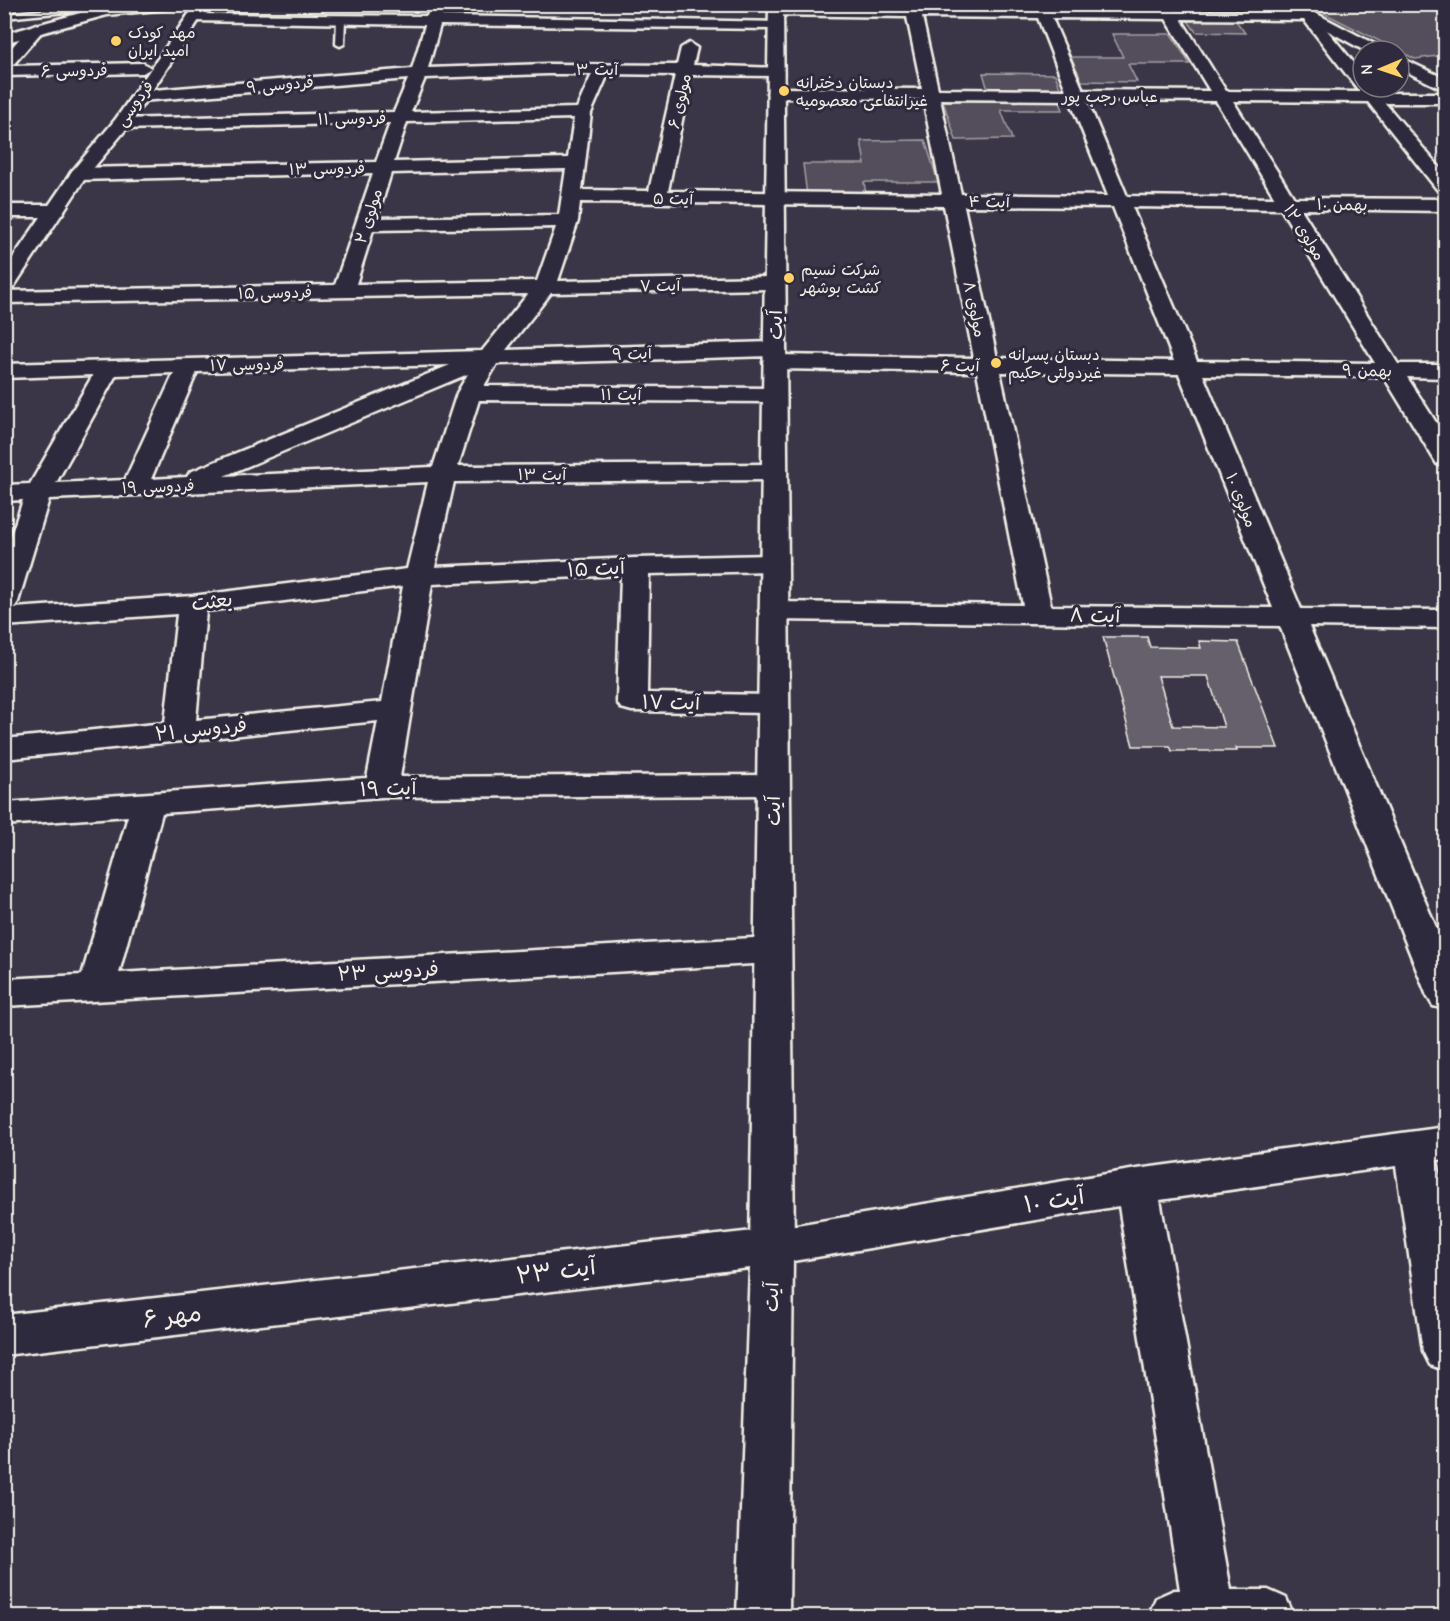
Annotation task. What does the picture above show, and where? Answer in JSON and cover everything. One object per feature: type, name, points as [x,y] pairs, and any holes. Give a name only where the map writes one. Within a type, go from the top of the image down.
[{"type":"street","points":[[4,39],[130,4]]},
{"type":"street","name":"فردوسی","points":[[78,174],[141,96],[198,11],[211,4]]},
{"type":"street","points":[[1286,4],[1353,39]]},
{"type":"street","points":[[106,11],[179,5],[198,11],[341,19],[435,12],[498,21],[564,22],[913,9],[1006,14],[1041,9],[1167,10],[1308,16],[1351,70]]},
{"type":"street","name":"فردوسی","points":[[4,287],[78,174],[103,124],[142,68],[179,5]]},
{"type":"street","points":[[548,69],[569,6]]},
{"type":"street","name":"مولوی ۸","points":[[913,9],[1039,614]]},
{"type":"street","name":"مولوی ۱۰","points":[[1041,9],[1446,996]]},
{"type":"street","name":"مولوی ۱۲","points":[[1167,10],[1446,459]]},
{"type":"street","name":"مولوی ۲","points":[[343,291],[400,117],[419,73],[435,12]]},
{"type":"street","name":"آیت","points":[[763,1617],[772,1247],[776,14]]},
{"type":"street","name":"مولوی ۶","points":[[657,197],[686,70],[694,16]]},
{"type":"street","points":[[4,66],[36,29]]},
{"type":"street","name":"فردوسی ۶","points":[[4,71],[142,68]]},
{"type":"street","name":"آیت ۳","points":[[419,73],[548,69],[686,70],[775,82]]},
{"type":"street","points":[[382,787],[419,576],[443,474],[469,393],[489,357],[545,287],[568,221],[584,113],[602,69]]},
{"type":"street","points":[[1411,69],[1446,86]]},
{"type":"street","name":"فردوسی ۹","points":[[141,96],[419,73]]},
{"type":"street","name":"عباس رجب پور","points":[[775,82],[930,94],[1221,96],[1351,91]]},
{"type":"street","name":"عباس رجب پور","points":[[1411,94],[1446,98]]},
{"type":"street","points":[[1374,99],[1446,188]]},
{"type":"street","name":"فردوسی ۱۱","points":[[121,123],[584,113]]},
{"type":"street","name":"فردوسی ۱۳","points":[[78,174],[575,163]]},
{"type":"street","name":"آیت ۵","points":[[572,196],[775,199]]},
{"type":"street","name":"آیت ۴","points":[[775,199],[1203,203]]},
{"type":"street","name":"بهمن ۱۰","points":[[1203,203],[1446,205]]},
{"type":"street","points":[[4,211],[54,211]]},
{"type":"street","points":[[365,224],[568,221]]},
{"type":"street","name":"آیت ۷","points":[[545,287],[775,283]]},
{"type":"street","name":"فردوسی ۱۵","points":[[4,297],[545,287]]},
{"type":"street","name":"آیت ۶","points":[[774,356],[987,365],[1289,369]]},
{"type":"street","name":"آیت ۹","points":[[489,357],[774,356]]},
{"type":"street","points":[[177,486],[489,357]]},
{"type":"street","name":"فردوسی ۱۷","points":[[4,371],[489,357]]},
{"type":"street","points":[[135,487],[189,365]]},
{"type":"street","points":[[4,602],[39,492],[109,368]]},
{"type":"street","name":"بهمن ۹","points":[[1289,369],[1446,371]]},
{"type":"street","name":"آیت ۱۱","points":[[469,393],[774,395]]},
{"type":"street","name":"آیت ۱۳","points":[[310,480],[443,474],[774,472]]},
{"type":"street","name":"فردوسی ۱۹","points":[[4,493],[310,480]]},
{"type":"street","name":"آیت ۱۵","points":[[419,576],[635,566],[774,563]]},
{"type":"street","name":"آیت ۱۷","points":[[635,566],[632,702],[773,704]]},
{"type":"street","name":"بعثت","points":[[4,617],[192,604],[419,576]]},
{"type":"street","points":[[180,732],[192,604]]},
{"type":"street","name":"آیت ۸","points":[[773,611],[1432,619]]},
{"type":"street","name":"فردوسی ۲۱","points":[[4,749],[397,710]]},
{"type":"street","name":"آیت ۱۹","points":[[4,814],[382,787],[773,785]]},
{"type":"street","points":[[98,987],[148,804]]},
{"type":"street","name":"فردوسی ۲۳","points":[[4,993],[772,950]]},
{"type":"street","points":[[1430,1145],[1446,1351]]},
{"type":"street","name":"آیت ۱۰","points":[[772,1247],[1137,1186],[1430,1145]]},
{"type":"street","points":[[1137,1186],[1192,1616],[1268,1617]]},
{"type":"street","name":"آیت ۲۳","points":[[339,1296],[772,1247]]},
{"type":"street","name":"مهر ۶","points":[[4,1335],[339,1296]]},
{"type":"lane","points":[[4,16],[56,10],[106,11]]},
{"type":"lane","points":[[340,44],[341,19]]},
{"type":"shaded area","points":[[1178,5],[1258,5],[1272,12],[1182,11]]},
{"type":"shaded area","points":[[1308,5],[1445,6],[1445,55],[1415,59],[1411,57],[1411,39],[1375,39]]},
{"type":"shaded area","points":[[1186,18],[1234,18],[1245,33],[1196,32]]},
{"type":"shaded area","points":[[1112,34],[1171,34],[1190,64],[1128,64],[1137,82],[1082,81],[1071,57],[1123,57]]},
{"type":"shaded area","points":[[983,73],[1055,74],[1061,91],[988,90]]},
{"type":"shaded area","points":[[1059,100],[1063,110],[1001,110],[1012,139],[956,140],[943,101]]},
{"type":"shaded area","points":[[925,140],[938,182],[864,182],[866,195],[807,195],[803,164],[865,164],[861,141]]},
{"type":"building","points":[[1103,637],[1147,637],[1150,647],[1201,648],[1199,641],[1238,642],[1278,748],[1236,748],[1237,751],[1172,751],[1170,746],[1133,746]],"holes":[[[1158,676],[1208,676],[1224,727],[1173,726]]]},
{"type":"place","name":"مهد کودک امید ایران","points":[[116,41]]},
{"type":"place","name":"دبستان دخترانه غیرانتفاعی معصومیه","points":[[784,91]]},
{"type":"place","name":"شرکت نسیم کشت بوشهر","points":[[789,278]]},
{"type":"place","name":"دبستان پسرانه غیردولتی حکیم","points":[[996,363]]}]
